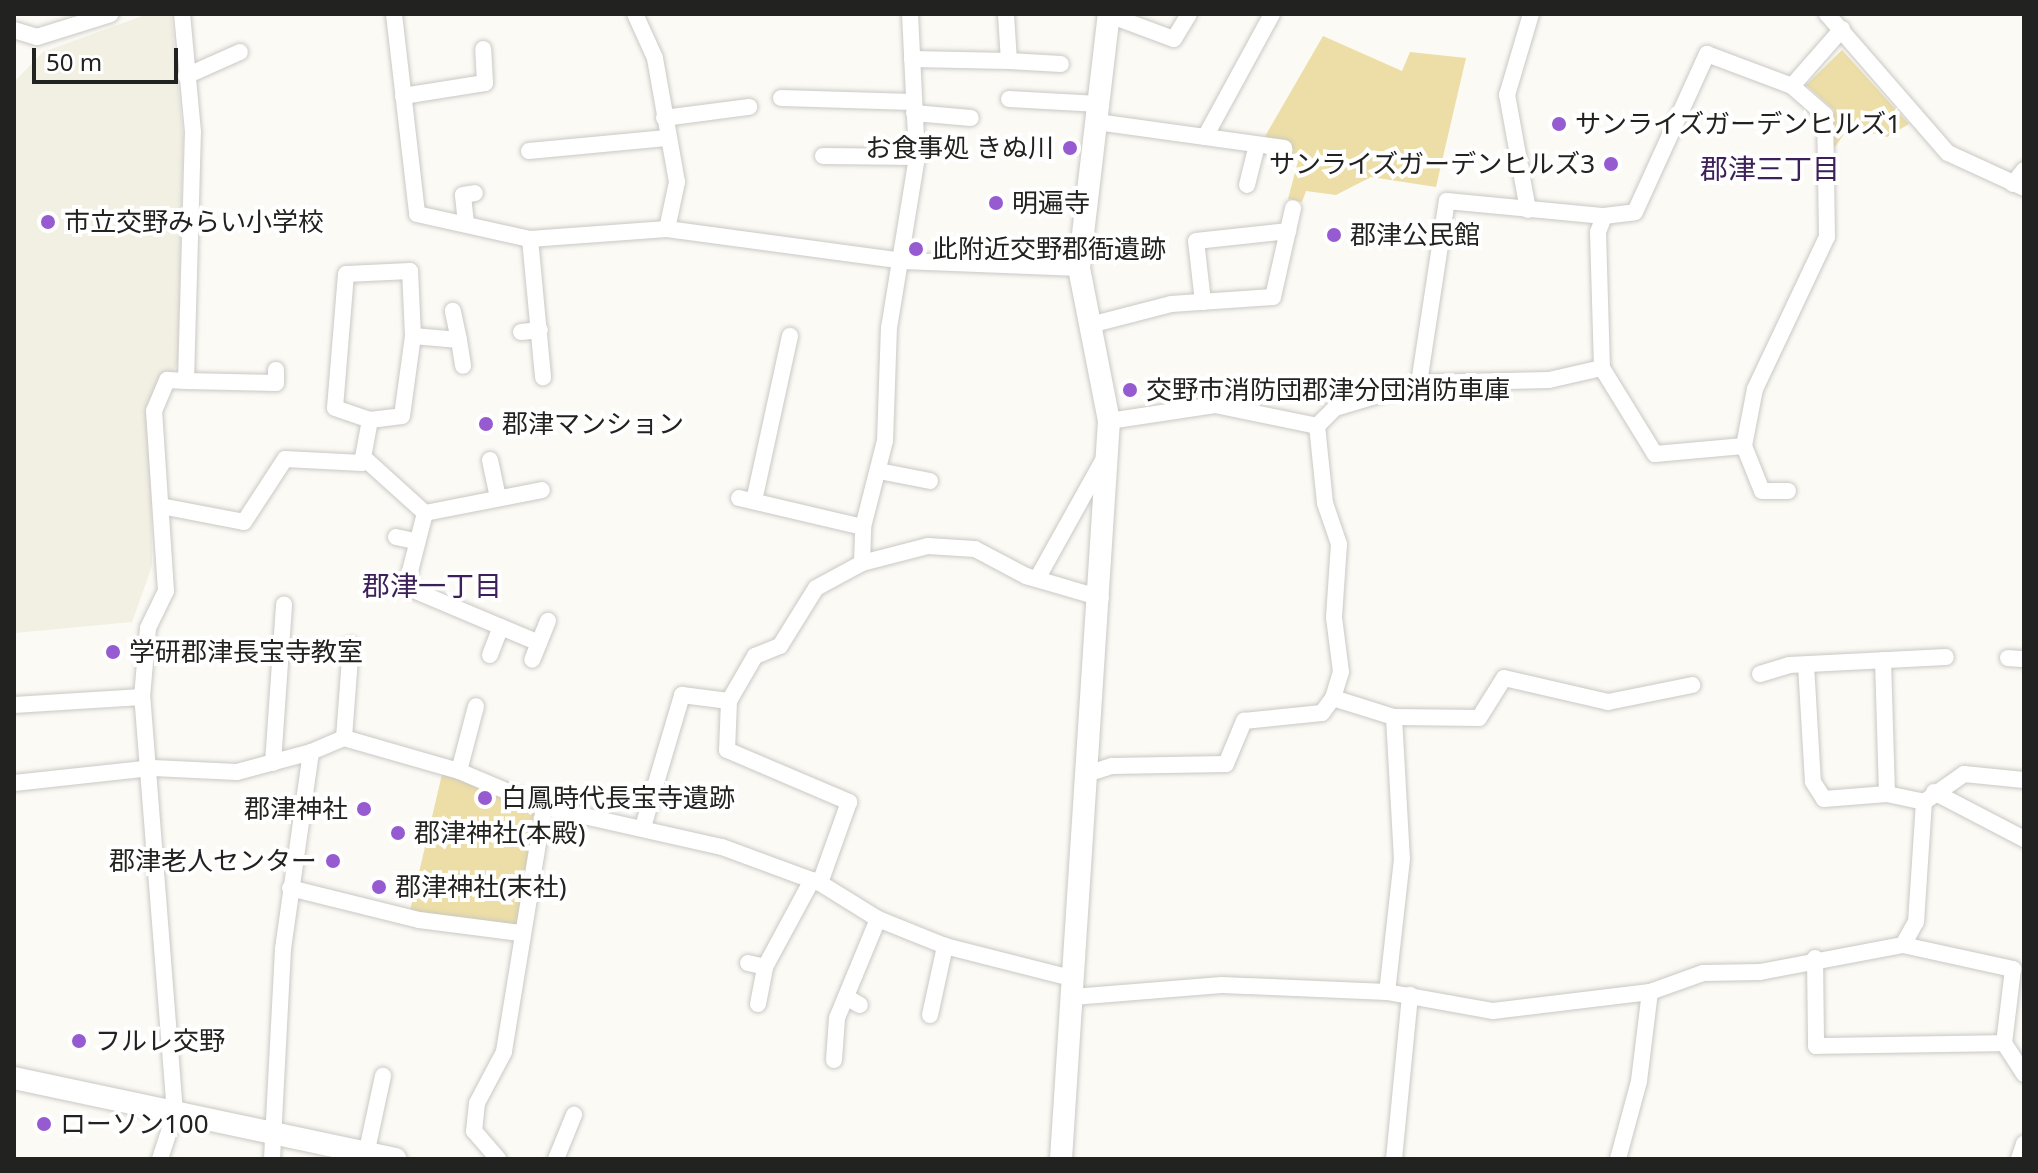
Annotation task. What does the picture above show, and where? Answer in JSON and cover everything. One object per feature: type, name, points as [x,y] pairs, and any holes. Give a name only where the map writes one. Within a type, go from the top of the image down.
[{"type":"street","points":[[14,30],[37,37],[80,19],[111,14]]},
{"type":"street","points":[[182,14],[193,132],[186,381]]},
{"type":"street","points":[[394,14],[417,214],[530,239],[667,229],[814,255],[1079,268]]},
{"type":"street","points":[[635,14],[655,58],[666,138],[677,182],[667,229]]},
{"type":"street","points":[[862,563],[863,527],[879,471],[889,328],[903,261],[917,157],[910,14]]},
{"type":"street","points":[[1006,14],[1009,61]]},
{"type":"street","points":[[1061,1159],[1090,773],[1109,421],[1079,268],[1109,15],[1174,39],[1189,14]]},
{"type":"street","points":[[1205,137],[1272,14]]},
{"type":"street","points":[[1528,210],[1507,95],[1531,14]]},
{"type":"street","points":[[1827,14],[1948,153],[2018,186],[2024,170]]},
{"type":"street","points":[[1792,86],[1842,29]]},
{"type":"street","points":[[403,96],[485,83],[483,49]]},
{"type":"street","points":[[186,76],[240,52]]},
{"type":"street","points":[[1419,383],[1447,201],[1604,216],[1635,212],[1707,54],[1792,86],[1825,115],[1827,237],[1755,389],[1744,446],[1762,491],[1788,491]]},
{"type":"street","points":[[912,59],[1061,64]]},
{"type":"street","points":[[781,98],[914,108],[971,118]]},
{"type":"street","points":[[1009,99],[1098,113],[1205,137],[1284,148]]},
{"type":"street","points":[[664,118],[749,107]]},
{"type":"street","points":[[529,151],[546,142],[666,138]]},
{"type":"street","points":[[1247,185],[1257,145]]},
{"type":"street","points":[[823,156],[917,157]]},
{"type":"street","points":[[466,224],[463,195],[475,193]]},
{"type":"street","points":[[1090,325],[1203,302],[1273,297],[1293,208]]},
{"type":"street","points":[[1604,216],[1598,232],[1602,368],[1655,454],[1744,446]]},
{"type":"street","points":[[1203,302],[1196,241],[1288,231]]},
{"type":"street","points":[[530,239],[543,377]]},
{"type":"street","points":[[410,271],[413,336],[402,416],[370,420],[335,408],[346,274],[410,271]]},
{"type":"street","points":[[453,311],[463,366]]},
{"type":"street","points":[[521,332],[540,330]]},
{"type":"street","points":[[413,336],[459,340]]},
{"type":"street","points":[[790,336],[772,388],[747,500],[863,527]]},
{"type":"street","points":[[1317,426],[1335,408],[1419,383],[1549,380],[1602,368]]},
{"type":"street","points":[[160,1159],[175,1113],[154,924],[153,768],[142,697],[148,628],[166,591],[166,507],[154,411],[167,380],[276,383]]},
{"type":"street","points":[[1109,421],[1215,405],[1317,426]]},
{"type":"street","points":[[166,507],[244,522],[285,459],[362,463],[370,420]]},
{"type":"street","points":[[1090,773],[1112,766],[1226,764],[1244,721],[1322,713],[1333,698],[1341,672],[1334,617],[1339,544],[1325,503],[1317,426]]},
{"type":"street","points":[[1037,579],[1108,452]]},
{"type":"street","points":[[363,457],[425,513]]},
{"type":"street","points":[[490,460],[498,498]]},
{"type":"street","points":[[879,471],[930,481]]},
{"type":"street","points":[[425,513],[542,490]]},
{"type":"street","points":[[425,513],[415,541],[406,587],[539,643]]},
{"type":"street","points":[[396,537],[415,541]]},
{"type":"street","points":[[758,1004],[765,967],[816,882],[849,802],[727,750],[729,701],[755,656],[780,646],[816,588],[862,563],[928,546],[975,549],[1037,579],[1101,598]]},
{"type":"street","points":[[273,763],[284,604]]},
{"type":"street","points":[[532,660],[548,621]]},
{"type":"street","points":[[490,655],[501,627]]},
{"type":"street","points":[[344,738],[351,645]]},
{"type":"street","points":[[1760,674],[1806,665],[1946,657]]},
{"type":"street","points":[[1883,660],[1887,794]]},
{"type":"street","points":[[1806,665],[1813,782],[1824,799],[1887,794],[1929,797],[2024,839]]},
{"type":"street","points":[[1333,698],[1394,717],[1479,718],[1504,678],[1608,702],[1692,685]]},
{"type":"street","points":[[643,827],[682,695],[729,701]]},
{"type":"street","points":[[14,705],[142,697]]},
{"type":"street","points":[[459,771],[476,706]]},
{"type":"street","points":[[1387,992],[1402,859],[1394,717]]},
{"type":"street","points":[[14,783],[153,768],[237,772],[311,752],[344,738],[459,771],[544,807],[643,827],[816,882],[878,919],[945,946],[1074,988],[1222,985],[1387,992],[1493,1011],[1650,992],[1703,973],[1760,972],[1815,958],[1903,945],[2013,969],[2004,1043],[2024,1074]]},
{"type":"street","points":[[272,1159],[278,1132],[290,888],[311,752]]},
{"type":"street","points":[[1929,797],[1964,774],[2024,780]]},
{"type":"street","points":[[1903,945],[1916,922],[1929,797]]},
{"type":"street","points":[[498,1159],[474,1131],[477,1103],[504,1052],[520,933],[544,807]]},
{"type":"street","points":[[290,888],[419,920],[520,933]]},
{"type":"street","points":[[834,1060],[878,919]]},
{"type":"street","points":[[930,1015],[945,946]]},
{"type":"street","points":[[1815,958],[1816,1046],[2004,1043]]},
{"type":"street","points":[[748,963],[765,967]]},
{"type":"street","points":[[1618,1159],[1639,1081],[1650,992]]},
{"type":"street","points":[[1394,1159],[1410,995]]},
{"type":"street","points":[[14,1078],[379,1155],[383,1076]]},
{"type":"street","points":[[556,1159],[574,1115]]},
{"type":"street","points":[[2019,1159],[2024,1144]]},
{"type":"shaded area","points":[[148,14],[171,14],[183,136],[178,363],[151,411],[152,566],[132,622],[14,633],[14,82],[43,52]]},
{"type":"shaded area","points":[[1323,36],[1402,71],[1410,52],[1466,58],[1436,187],[1371,177],[1336,195],[1306,191],[1302,202],[1288,199],[1299,157],[1290,154],[1292,143],[1264,138]]},
{"type":"shaded area","points":[[1842,50],[1909,124],[1887,137],[1849,127],[1832,151],[1834,110],[1806,85]]},
{"type":"shaded area","points":[[443,770],[544,807],[520,933],[409,915]]},
{"type":"place","name":"サンライズガーデンヒルズ1","points":[[1559,124]]},
{"type":"place","name":"お食事処 きぬ川","points":[[1070,148]]},
{"type":"place","name":"サンライズガーデンヒルズ3","points":[[1611,164]]},
{"type":"place","name":"明遍寺","points":[[996,203]]},
{"type":"place","name":"市立交野みらい小学校","points":[[48,222]]},
{"type":"place","name":"郡津公民館","points":[[1334,235]]},
{"type":"place","name":"此附近交野郡衙遺跡","points":[[916,249]]},
{"type":"place","name":"交野市消防団郡津分団消防車庫","points":[[1130,390]]},
{"type":"place","name":"郡津マンション","points":[[486,424]]},
{"type":"place","name":"学研郡津長宝寺教室","points":[[113,652]]},
{"type":"place","name":"白鳳時代長宝寺遺跡","points":[[485,798]]},
{"type":"place","name":"郡津神社","points":[[364,809]]},
{"type":"place","name":"郡津神社(本殿)","points":[[398,833]]},
{"type":"place","name":"郡津老人センター","points":[[333,861]]},
{"type":"place","name":"郡津神社(末社)","points":[[379,887]]},
{"type":"place","name":"フルレ交野","points":[[79,1041]]},
{"type":"place","name":"ローソン100","points":[[44,1124]]},
{"type":"district","name":"郡津三丁目","points":[[1770,168]]},
{"type":"district","name":"郡津一丁目","points":[[432,585]]}]
